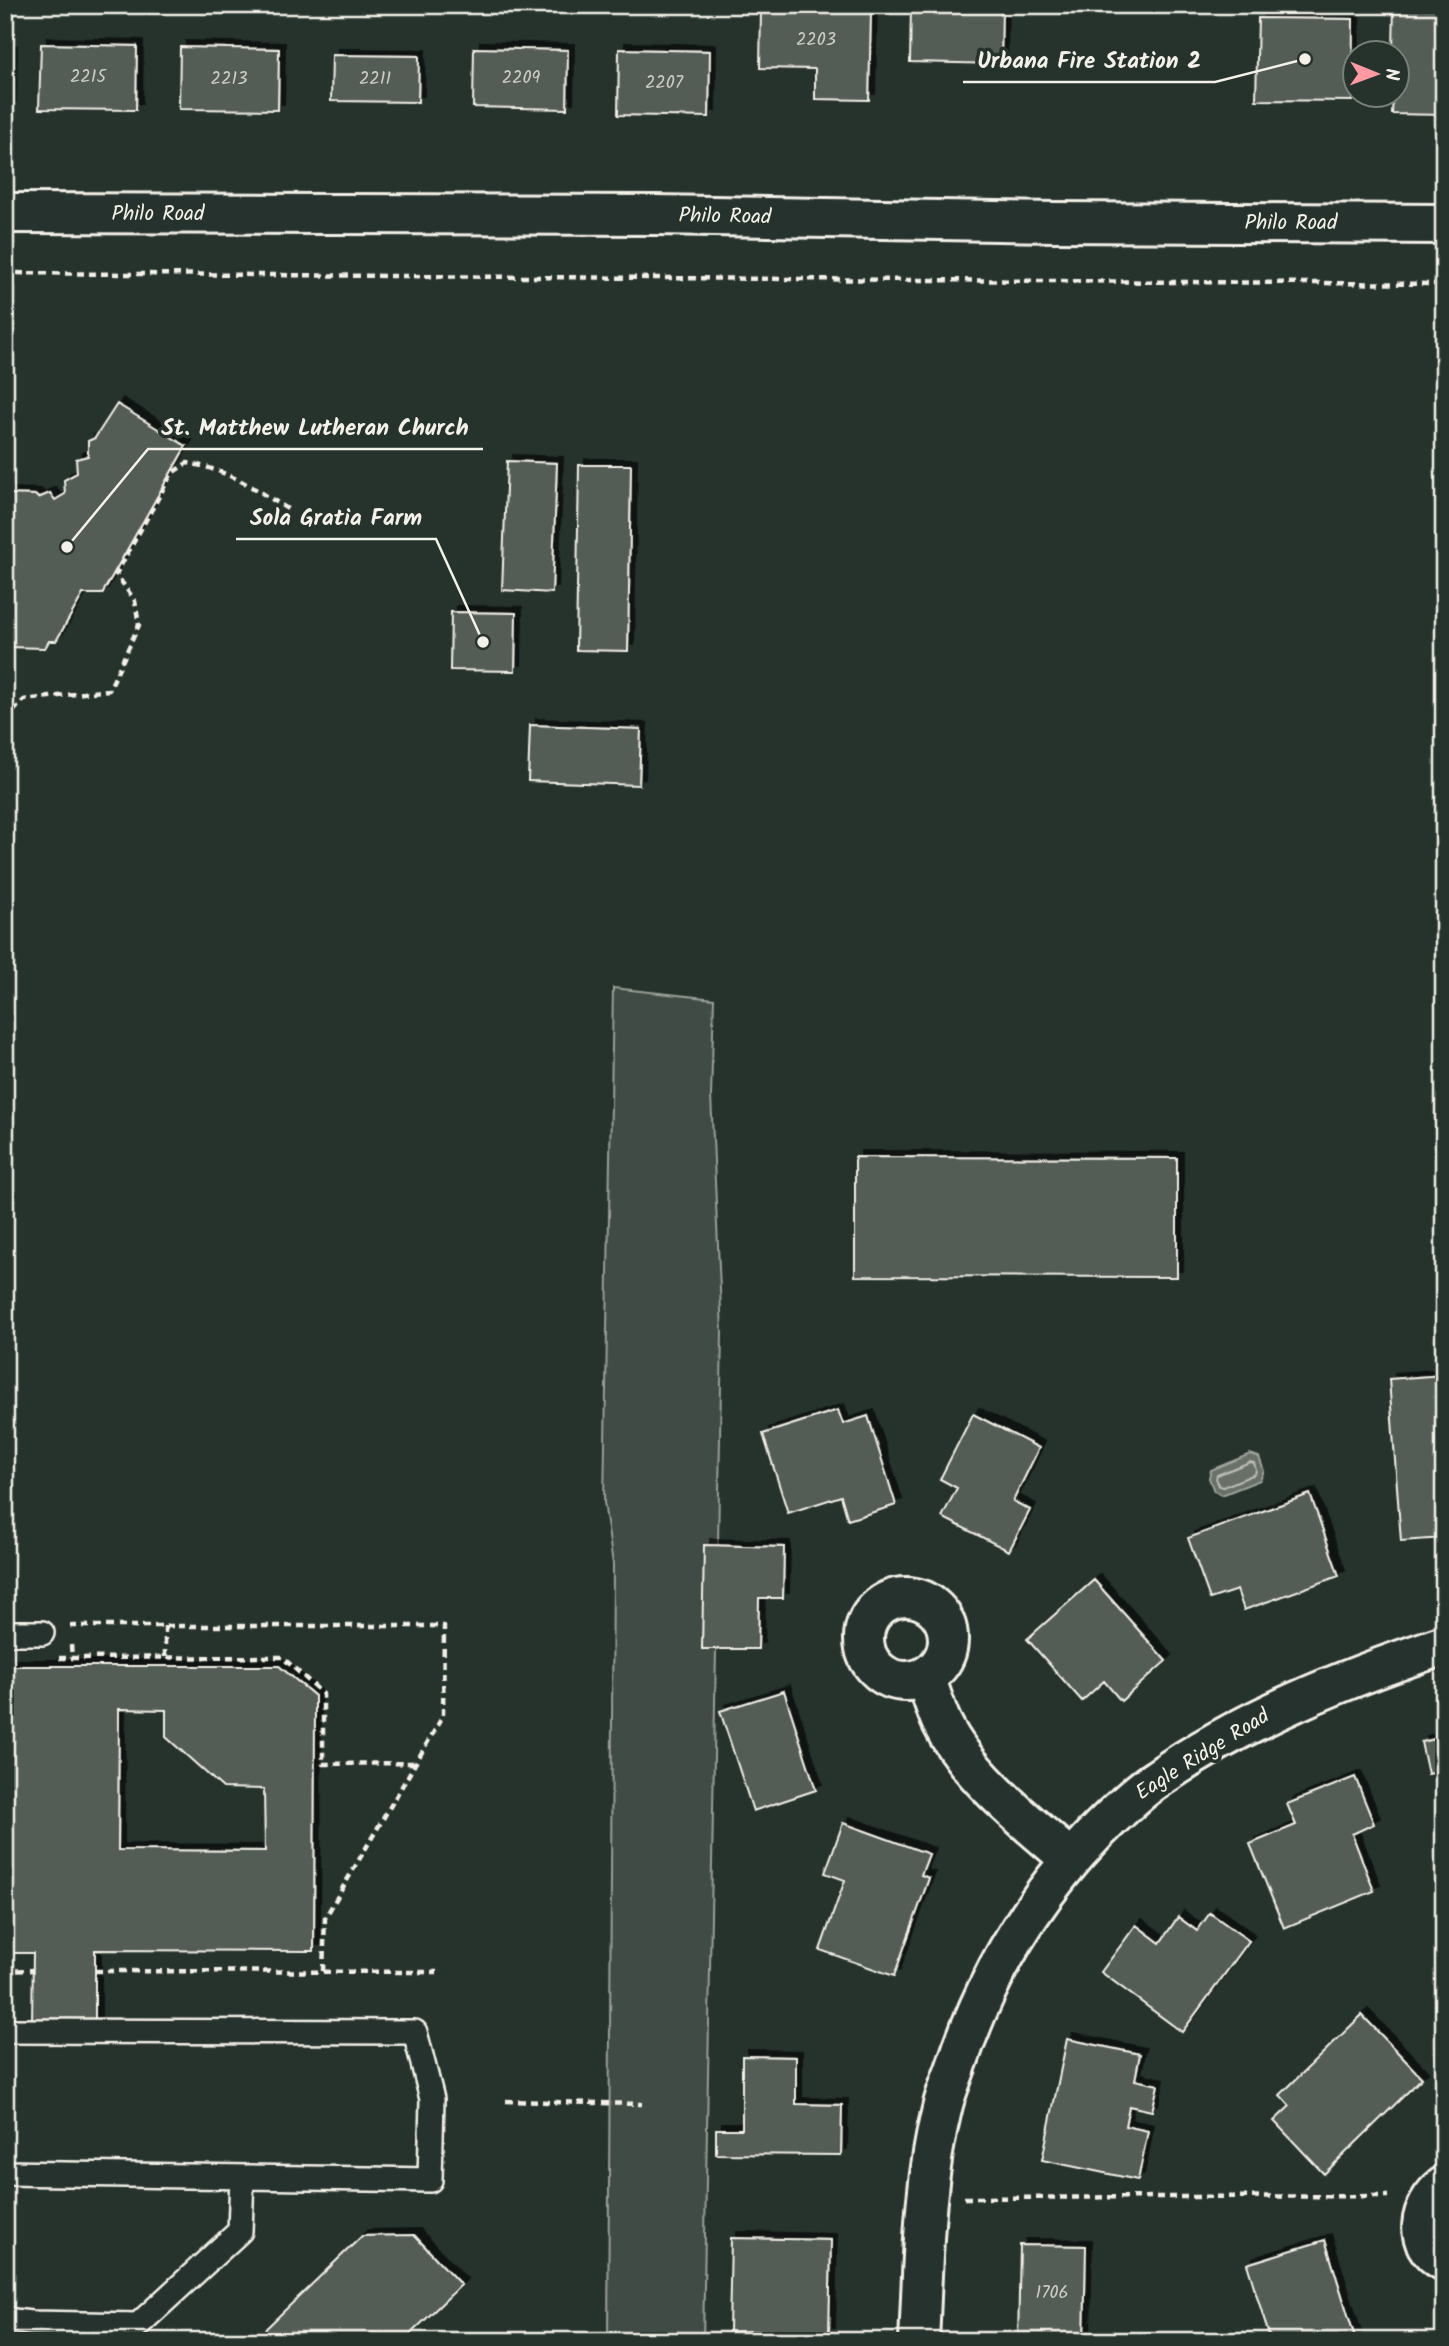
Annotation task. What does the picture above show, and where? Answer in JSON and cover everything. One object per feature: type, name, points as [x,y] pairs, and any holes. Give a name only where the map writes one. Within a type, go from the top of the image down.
[{"type":"main road","name":"Philo Road","points":[[5,213],[655,215],[1070,222],[1444,224]]},
{"type":"main road","name":"Eagle Ridge Road","points":[[919,2341],[927,2198],[942,2108],[973,2017],[1004,1955],[1070,1859],[1134,1796],[1156,1779],[1242,1727],[1305,1696],[1444,1645]]},
{"type":"main road","points":[[925,1677],[942,1724],[969,1763],[999,1796],[1070,1859]]},
{"type":"main road","points":[[1444,2186],[1432,2194],[1424,2207],[1422,2221],[1423,2235],[1429,2248],[1444,2261]]},
{"type":"lane","points":[[5,1633],[42,1633]]},
{"type":"lane","points":[[5,2031],[415,2032],[432,2099],[430,2180],[5,2173]]},
{"type":"lane","points":[[5,2320],[138,2325],[240,2231],[242,2177]]},
{"type":"path","points":[[5,273],[1444,284]]},
{"type":"path","points":[[5,720],[24,700],[109,690],[139,625],[135,601],[116,574],[172,473],[187,463],[207,466],[238,478],[289,510]]},
{"type":"path","points":[[72,1658],[71,1625],[444,1626],[443,1716],[325,1918],[323,1971]]},
{"type":"path","points":[[165,1625],[165,1657]]},
{"type":"path","points":[[58,1658],[282,1657],[323,1694],[323,1764],[415,1763]]},
{"type":"path","points":[[5,1970],[33,1970]]},
{"type":"path","points":[[95,1970],[438,1972]]},
{"type":"path","points":[[506,2101],[642,2104]]},
{"type":"path","points":[[957,2198],[1388,2196]]},
{"type":"shaded area","points":[[613,988],[714,999],[711,1096],[722,1332],[703,2341],[608,2341],[613,1564],[604,1502]]},
{"type":"water","points":[[1250,1454],[1259,1457],[1264,1471],[1260,1480],[1222,1495],[1214,1491],[1209,1478],[1211,1470]]},
{"type":"building","points":[[911,5],[1002,7],[1001,64],[910,62]]},
{"type":"building","points":[[1394,5],[1444,5],[1444,115],[1392,114],[1392,108],[1410,108],[1410,38],[1393,38]]},
{"type":"building","points":[[761,10],[871,12],[869,100],[815,99],[815,69],[760,68]]},
{"type":"building","points":[[1258,18],[1353,19],[1353,38],[1340,38],[1340,101],[1256,100]]},
{"type":"building","points":[[41,44],[137,46],[136,110],[39,109]]},
{"type":"building","points":[[180,47],[279,49],[278,110],[179,109]]},
{"type":"building","points":[[474,48],[568,50],[567,109],[473,107]]},
{"type":"building","points":[[619,49],[710,51],[709,117],[618,115]]},
{"type":"building","points":[[5,52],[11,52],[10,108],[5,108]]},
{"type":"building","points":[[332,55],[419,56],[418,102],[331,101]]},
{"type":"building","points":[[117,404],[186,446],[102,594],[83,594],[56,641],[49,641],[45,648],[5,647],[5,494],[35,495],[38,498],[50,493],[55,500],[65,494],[64,480],[77,473],[76,459],[88,456],[88,441],[95,438]]},
{"type":"building","points":[[507,461],[557,463],[552,593],[502,590]]},
{"type":"building","points":[[579,465],[631,465],[628,651],[576,650]]},
{"type":"building","points":[[451,612],[516,613],[515,671],[450,670]]},
{"type":"building","points":[[530,725],[641,729],[639,785],[528,781]]},
{"type":"building","points":[[855,1157],[1177,1158],[1177,1277],[855,1276]]},
{"type":"building","points":[[1444,1375],[1444,1538],[1401,1541],[1389,1379]]},
{"type":"building","points":[[838,1410],[843,1424],[868,1416],[896,1505],[848,1520],[841,1496],[788,1513],[763,1434]]},
{"type":"building","points":[[973,1414],[1039,1448],[1013,1501],[1030,1510],[1009,1551],[942,1517],[957,1488],[940,1479]]},
{"type":"building","points":[[1310,1494],[1339,1576],[1244,1610],[1237,1590],[1210,1599],[1188,1538]]},
{"type":"building","points":[[704,1545],[784,1547],[783,1598],[759,1598],[758,1649],[702,1649]]},
{"type":"building","points":[[1094,1580],[1166,1661],[1121,1701],[1104,1681],[1082,1701],[1027,1639]]},
{"type":"building","points":[[5,1666],[279,1666],[315,1696],[314,1951],[95,1950],[95,2022],[32,2022],[33,1953],[5,1953]],"holes":[[[119,1709],[166,1710],[166,1737],[223,1788],[264,1789],[265,1851],[118,1850]]]},
{"type":"building","points":[[784,1691],[816,1790],[753,1811],[720,1711]]},
{"type":"building","points":[[1444,1737],[1444,1771],[1428,1774],[1421,1742]]},
{"type":"building","points":[[1355,1777],[1374,1824],[1352,1834],[1374,1891],[1284,1928],[1250,1844],[1296,1825],[1287,1804]]},
{"type":"building","points":[[843,1823],[929,1854],[921,1875],[929,1878],[894,1976],[820,1950],[845,1880],[825,1873]]},
{"type":"building","points":[[1210,1913],[1249,1941],[1182,2032],[1101,1972],[1136,1925],[1160,1943],[1178,1917],[1197,1931]]},
{"type":"building","points":[[1362,2015],[1422,2078],[1324,2174],[1274,2121],[1290,2106],[1280,2095]]},
{"type":"building","points":[[1067,2039],[1140,2054],[1135,2080],[1158,2085],[1152,2111],[1129,2106],[1125,2126],[1148,2131],[1138,2180],[1042,2160]]},
{"type":"building","points":[[742,2056],[796,2057],[796,2104],[842,2105],[841,2155],[716,2154],[716,2129],[742,2129]]},
{"type":"building","points":[[414,2235],[461,2285],[403,2341],[253,2341],[362,2236]]},
{"type":"building","points":[[731,2238],[831,2240],[829,2333],[729,2331]]},
{"type":"building","points":[[1325,2240],[1356,2341],[1271,2341],[1247,2264]]},
{"type":"building","points":[[1020,2245],[1086,2246],[1084,2341],[1018,2341]]},
{"type":"place","name":"Urbana Fire Station 2","points":[[1305,59]]},
{"type":"place","name":"St. Matthew Lutheran Church","points":[[67,547]]},
{"type":"place","name":"Sola Gratia Farm","points":[[483,642]]}]
